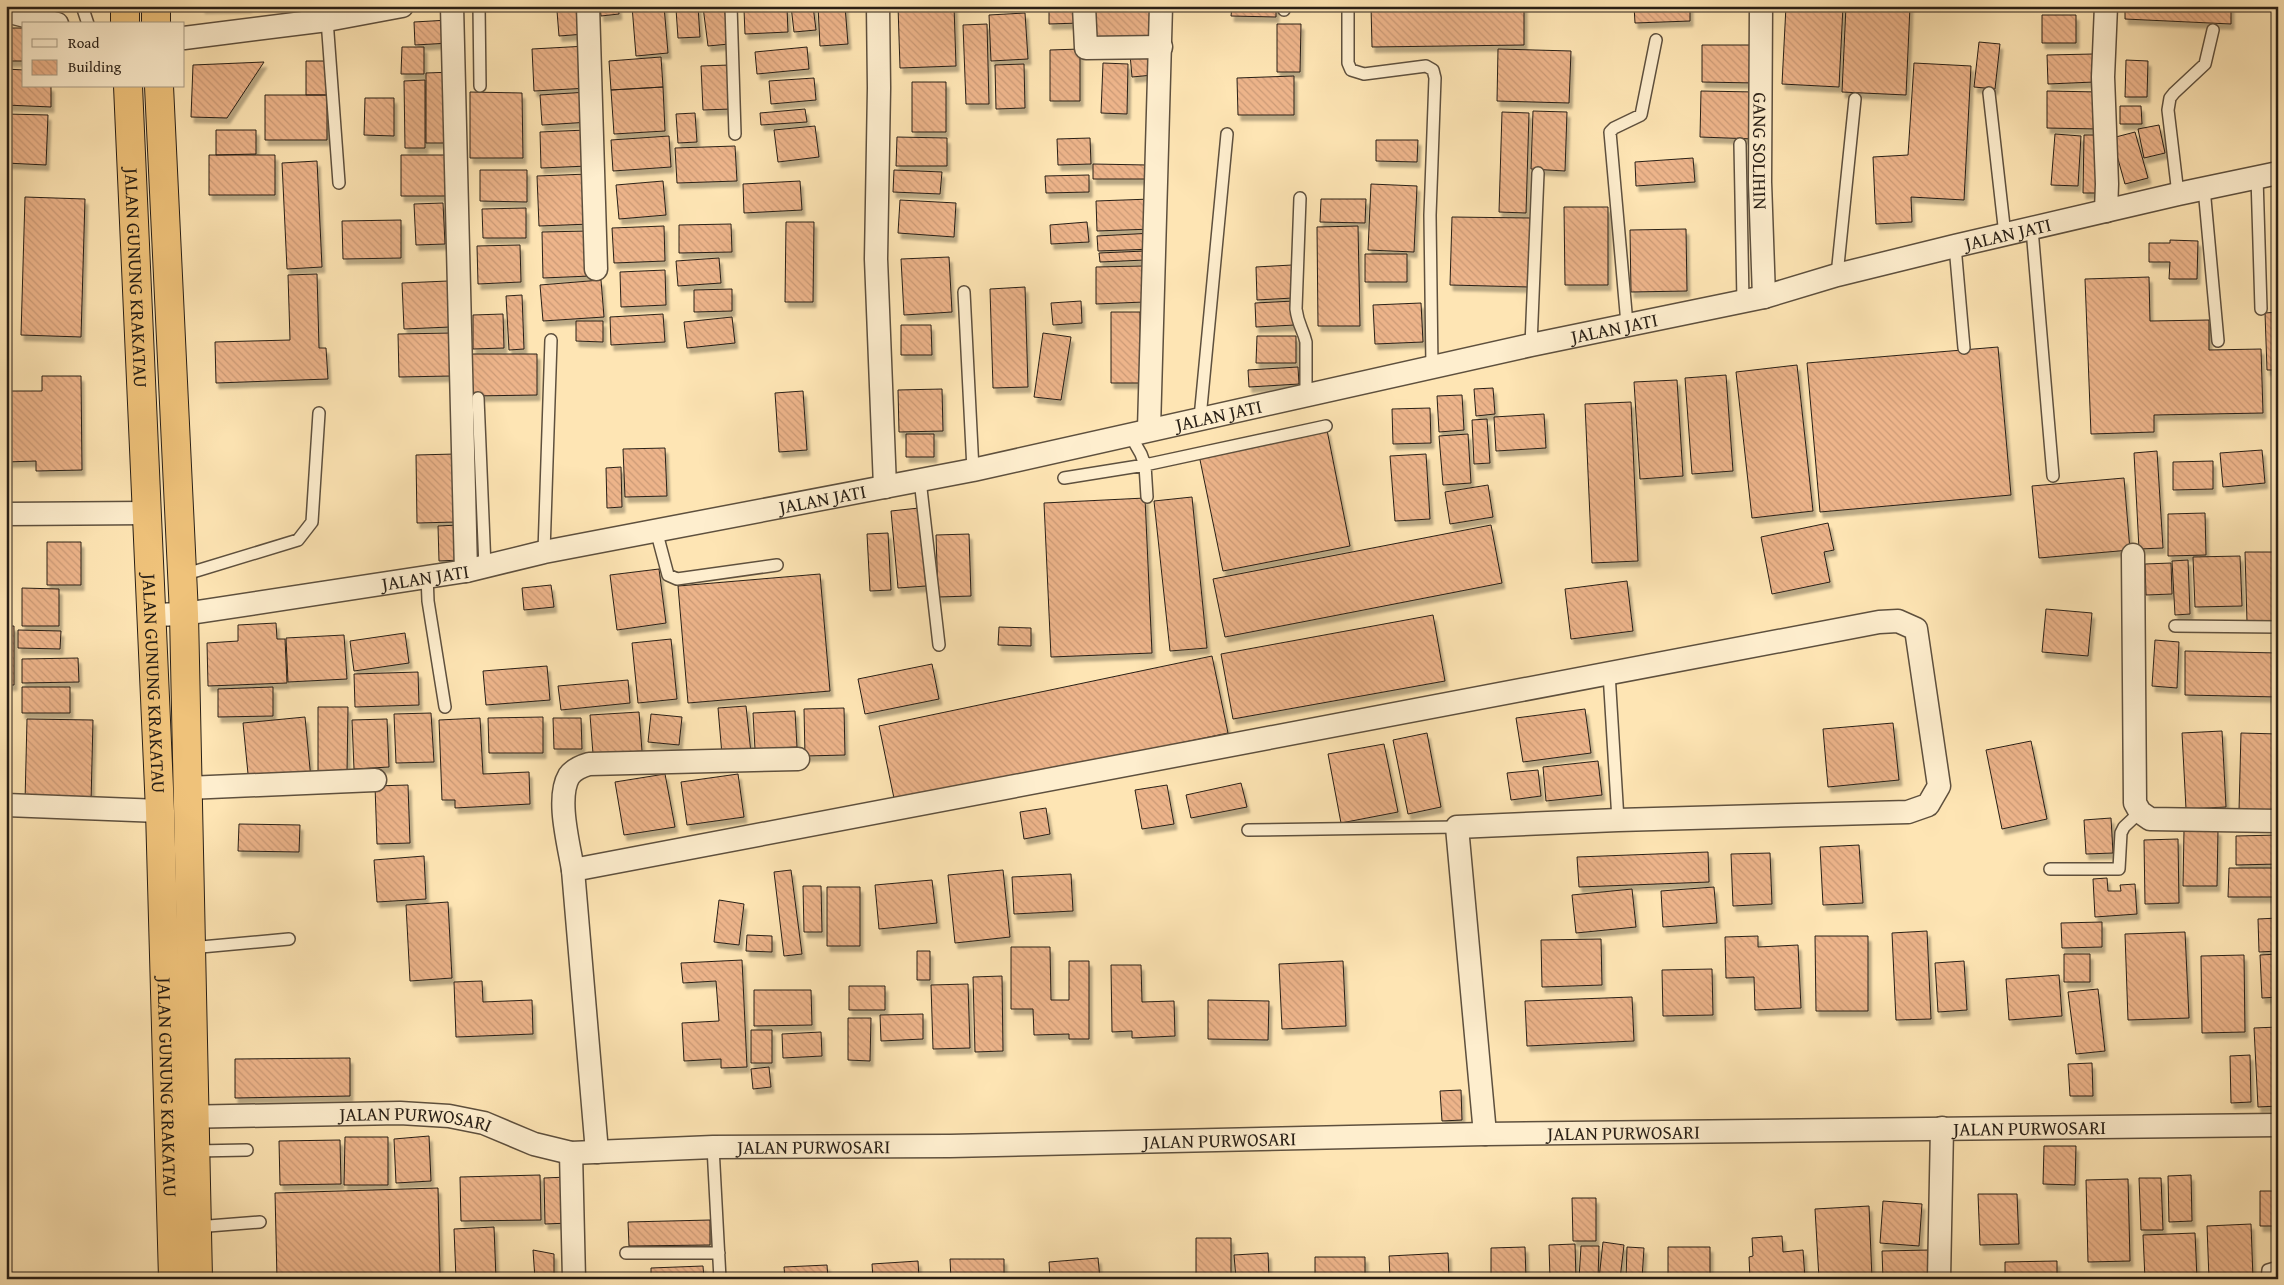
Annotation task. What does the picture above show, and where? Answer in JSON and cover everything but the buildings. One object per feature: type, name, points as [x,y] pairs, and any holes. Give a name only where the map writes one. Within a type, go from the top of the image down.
[{"type":"highway","points":[[125,6],[126,22]]},
{"type":"highway","points":[[156,6],[156,22]]},
{"type":"highway","name":"JALAN GUNUNG KRAKATAU","points":[[128,88],[160,811],[181,1117],[182,1151],[173,1279]]},
{"type":"highway","name":"JALAN GUNUNG KRAKATAU","points":[[159,88],[184,614],[190,948],[181,1117]]},
{"type":"highway","name":"JALAN GUNUNG KRAKATAU","points":[[182,1151],[196,1227],[198,1279]]},
{"type":"street","points":[[185,38],[326,13],[401,6]]},
{"type":"street","points":[[452,6],[476,569]]},
{"type":"street","points":[[588,6],[596,269]]},
{"type":"street","points":[[878,6],[879,88],[876,259],[885,487]]},
{"type":"street","points":[[1084,6],[1086,48],[1161,47]]},
{"type":"street","points":[[1139,431],[1161,47],[1161,6]]},
{"type":"street","name":"GANG SOLIHIN","points":[[1754,299],[1760,182],[1761,6]]},
{"type":"street","points":[[2106,6],[2103,77],[2107,184],[2106,211]]},
{"type":"street","points":[[6,10],[50,22]]},
{"type":"street","name":"JALAN JATI","points":[[152,615],[184,614],[427,575],[476,569],[544,552],[973,470],[1139,431],[1531,345],[1754,299],[1955,246],[2267,175]]},
{"type":"street","points":[[6,514],[148,513]]},
{"type":"street","points":[[2133,556],[2135,803],[2140,812],[2150,819],[2278,821]]},
{"type":"street","points":[[573,870],[1869,624],[1898,620],[1916,629],[1940,786],[1928,805],[1908,812],[1618,820],[1457,827],[1485,1134]]},
{"type":"street","points":[[597,1152],[577,900],[563,803],[565,785],[570,775],[579,767],[589,764],[798,758]]},
{"type":"street","points":[[187,788],[375,780]]},
{"type":"street","points":[[6,806],[160,811]]},
{"type":"street","name":"JALAN PURWOSARI","points":[[181,1117],[400,1113],[450,1116],[484,1123],[534,1144],[571,1153],[712,1147],[950,1146],[1485,1134],[2278,1124]]},
{"type":"street","points":[[1939,1279],[1942,1128]]},
{"type":"street","points":[[571,1153],[574,1279]]},
{"type":"lane","points":[[82,6],[87,22]]},
{"type":"lane","points":[[479,6],[480,86]]},
{"type":"lane","points":[[730,6],[735,134]]},
{"type":"lane","points":[[1348,6],[1348,63],[1351,70],[1364,74],[1426,66],[1433,70],[1435,78],[1430,215],[1432,368]]},
{"type":"lane","points":[[326,13],[339,183]]},
{"type":"lane","points":[[2178,194],[2168,110],[2170,98],[2205,64],[2213,30]]},
{"type":"lane","points":[[1627,324],[1610,132],[1614,128],[1641,115],[1656,40]]},
{"type":"lane","points":[[1989,93],[2006,235]]},
{"type":"lane","points":[[1837,276],[1855,99]]},
{"type":"lane","points":[[1200,418],[1227,134]]},
{"type":"lane","points":[[1740,144],[1754,299]]},
{"type":"lane","points":[[1531,345],[1538,173]]},
{"type":"lane","points":[[2261,309],[2267,175]]},
{"type":"lane","points":[[2204,188],[2218,341]]},
{"type":"lane","points":[[1300,198],[1296,309],[1298,324],[1306,342],[1306,395]]},
{"type":"lane","points":[[2032,229],[2053,476]]},
{"type":"lane","points":[[1955,246],[1964,348]]},
{"type":"lane","points":[[964,292],[973,470]]},
{"type":"lane","points":[[544,552],[551,340]]},
{"type":"lane","points":[[476,569],[478,398]]},
{"type":"lane","points":[[182,575],[298,540],[306,532],[312,522],[318,412]]},
{"type":"lane","points":[[1064,478],[1145,465],[1326,426]]},
{"type":"lane","points":[[1139,431],[1141,454],[1145,465],[1147,496]]},
{"type":"lane","points":[[920,480],[939,645]]},
{"type":"lane","points":[[656,530],[668,575],[678,579],[778,566]]},
{"type":"lane","points":[[427,575],[428,601],[444,707]]},
{"type":"lane","points":[[2175,626],[2278,627]]},
{"type":"lane","points":[[1609,673],[1618,820]]},
{"type":"lane","points":[[2050,869],[2119,869],[2121,833],[2140,812]]},
{"type":"lane","points":[[1248,830],[1457,827]]},
{"type":"lane","points":[[190,948],[289,939]]},
{"type":"lane","points":[[712,1147],[720,1279]]},
{"type":"lane","points":[[182,1151],[247,1150]]},
{"type":"lane","points":[[196,1227],[260,1222]]},
{"type":"lane","points":[[626,1253],[719,1253]]},
{"type":"lane","points":[[2267,1279],[2268,1270],[2278,1267]]}]
